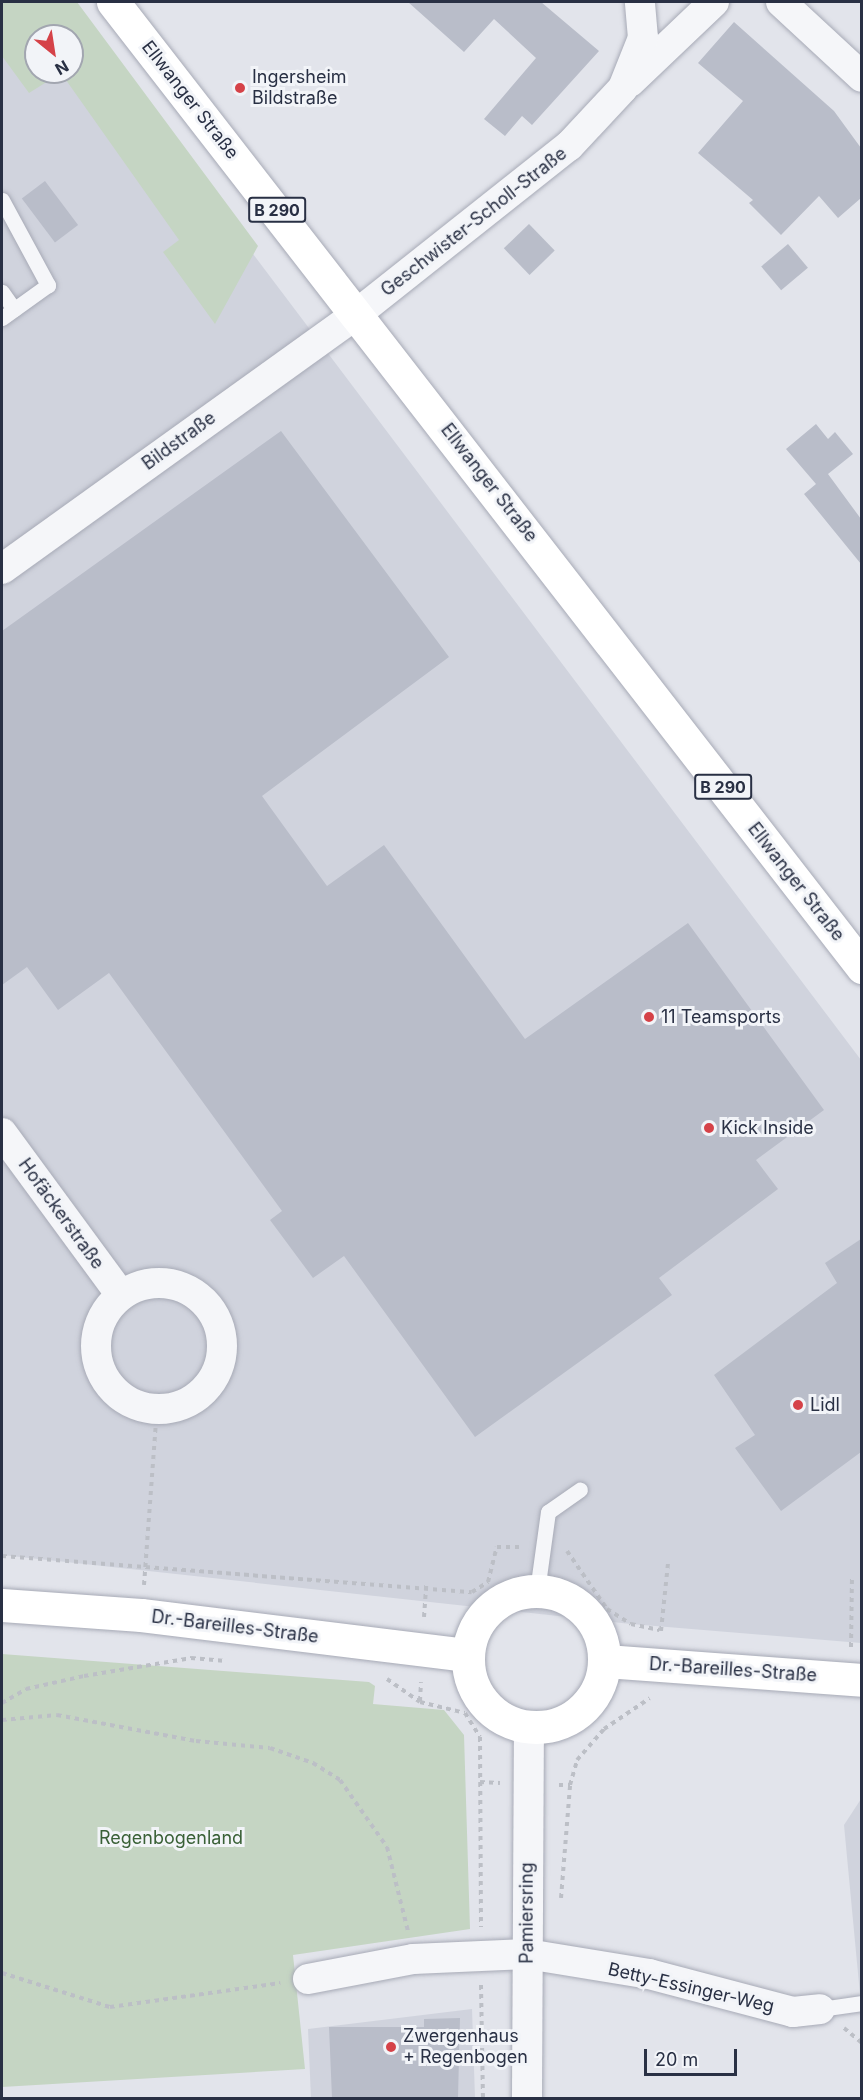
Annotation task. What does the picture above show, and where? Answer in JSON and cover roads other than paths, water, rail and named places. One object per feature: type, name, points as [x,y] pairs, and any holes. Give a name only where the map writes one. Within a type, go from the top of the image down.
[{"type":"main road","name":"Ellwanger Straße","points":[[113,2],[357,313],[861,967]]},
{"type":"main road","points":[[537,1591],[577,1604],[602,1640],[605,1661],[589,1702],[551,1726],[529,1727],[508,1722],[478,1695],[468,1655],[482,1617],[498,1602],[537,1591]]},
{"type":"main road","name":"Dr.-Bareilles-Straße","points":[[2,1605],[141,1615],[468,1655]]},
{"type":"main road","name":"Dr.-Bareilles-Straße","points":[[605,1661],[861,1680]]},
{"type":"street","name":"Geschwister-Scholl-Straße","points":[[357,313],[561,153],[623,88],[643,38],[640,2]]},
{"type":"street","points":[[623,88],[714,2]]},
{"type":"street","points":[[781,2],[861,76]]},
{"type":"street","name":"Bildstraße","points":[[2,568],[357,313]]},
{"type":"street","name":"Hofäckerstraße","points":[[2,1133],[121,1295]]},
{"type":"street","points":[[139,1285],[179,1285],[197,1294],[220,1327],[224,1347],[210,1385],[195,1399],[157,1410],[120,1396],[98,1365],[98,1326],[121,1295],[139,1285]]},
{"type":"street","name":"Pamiersring","points":[[527,2098],[529,1727]]},
{"type":"street","name":"Betty-Essinger-Weg","points":[[308,1979],[413,1959],[481,1952],[527,1954],[650,1974],[793,2012],[820,2009]]},
{"type":"lane","points":[[2,200],[48,285],[8,314],[2,292]]},
{"type":"lane","points":[[537,1591],[548,1512],[580,1490]]},
{"type":"lane","points":[[820,2009],[861,2003]]},
{"type":"place","name":"Ingersheim Bildstraße","points":[[240,88]]},
{"type":"place","name":"11 Teamsports","points":[[649,1017]]},
{"type":"place","name":"Kick Inside","points":[[709,1128]]},
{"type":"place","name":"Lidl","points":[[798,1405]]},
{"type":"place","name":"Zwergenhaus + Regenbogen","points":[[391,2047]]},
{"type":"park label","name":"Regenbogenland","points":[[171,1838]]}]
